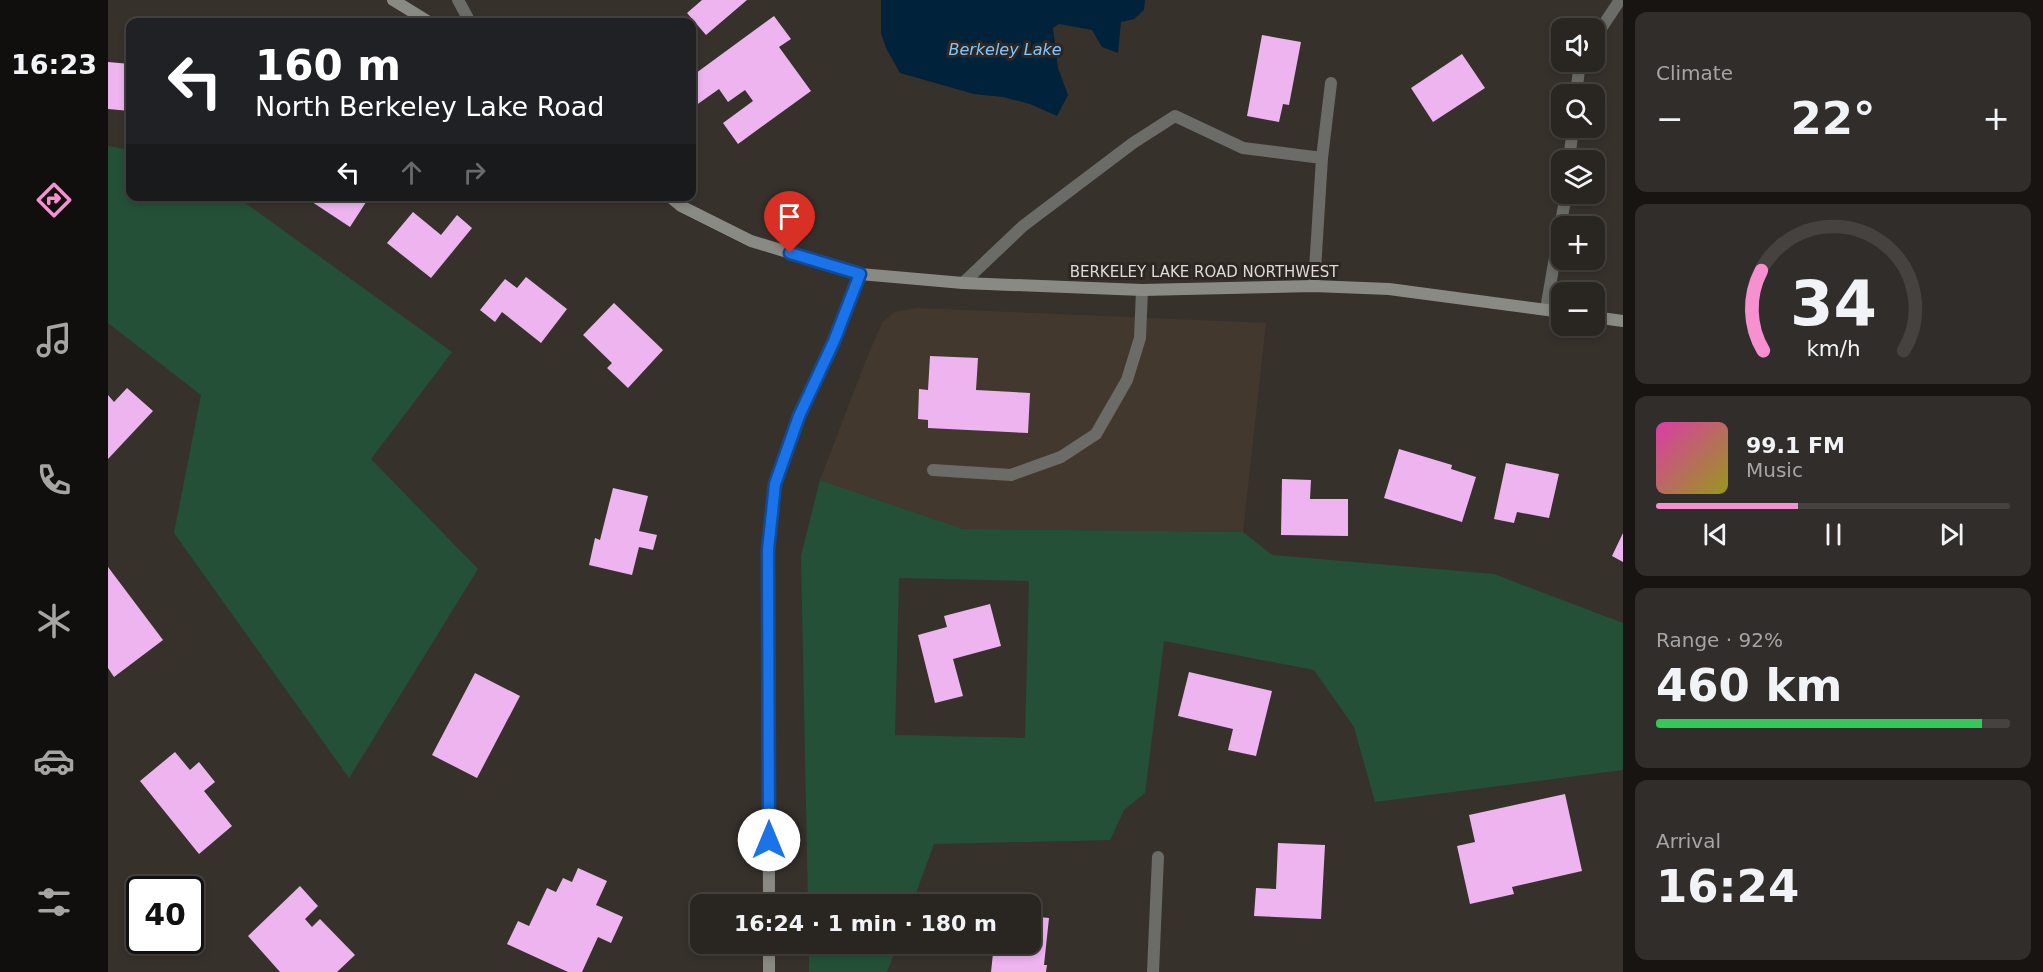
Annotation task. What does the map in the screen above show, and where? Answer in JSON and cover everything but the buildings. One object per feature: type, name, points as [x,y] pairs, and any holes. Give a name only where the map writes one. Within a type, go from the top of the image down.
[{"type":"street","points":[[393,0],[422,18]]},
{"type":"street","points":[[458,0],[468,18]]},
{"type":"street","points":[[1605,22],[1620,0]]},
{"type":"street","points":[[1314,286],[1322,158],[1330,83]]},
{"type":"street","points":[[963,283],[1023,226],[1133,143],[1176,116],[1243,148],[1322,158]]},
{"type":"street","name":"BERKELEY LAKE ROAD NORTHWEST","points":[[675,201],[751,241],[860,274],[963,283],[1142,290],[1314,286],[1389,289],[1551,310]]},
{"type":"street","points":[[1546,309],[1564,204]]},
{"type":"street","points":[[769,894],[768,550],[775,484],[799,416],[834,341],[860,274]]},
{"type":"street","points":[[933,470],[1011,475],[1061,457],[1096,434],[1127,380],[1140,338],[1142,290]]},
{"type":"street","points":[[1605,319],[1623,321]]},
{"type":"street","points":[[1153,972],[1158,857]]},
{"type":"street","points":[[769,954],[769,972]]},
{"type":"shaded area","points":[[917,308],[1266,323],[1243,532],[963,529],[820,480],[882,323],[894,312]]},
{"type":"green space","points":[[108,146],[126,149],[126,201],[243,201],[452,352],[371,459],[478,569],[349,778],[174,533],[201,395],[108,323]]},
{"type":"green space","points":[[820,480],[963,529],[1243,532],[1272,555],[1494,574],[1623,623],[1623,770],[1375,802],[1354,727],[1314,670],[1164,641],[1145,793],[1124,810],[1110,840],[934,844],[916,894],[808,894],[801,556]],"holes":[[[899,578],[1029,581],[1025,738],[895,735]]]},
{"type":"green space","points":[[809,954],[894,954],[887,972],[809,972]]},
{"type":"water","name":"Berkeley Lake","points":[[881,0],[1145,0],[1144,10],[1134,19],[1121,22],[1118,53],[1102,47],[1092,30],[1059,24],[1053,28],[1058,68],[1068,95],[1057,116],[1030,104],[1003,97],[974,94],[900,73],[886,48],[881,33]]},
{"type":"route","points":[[769,840],[768,550],[775,484],[799,416],[834,341],[860,274],[790,253]]}]
